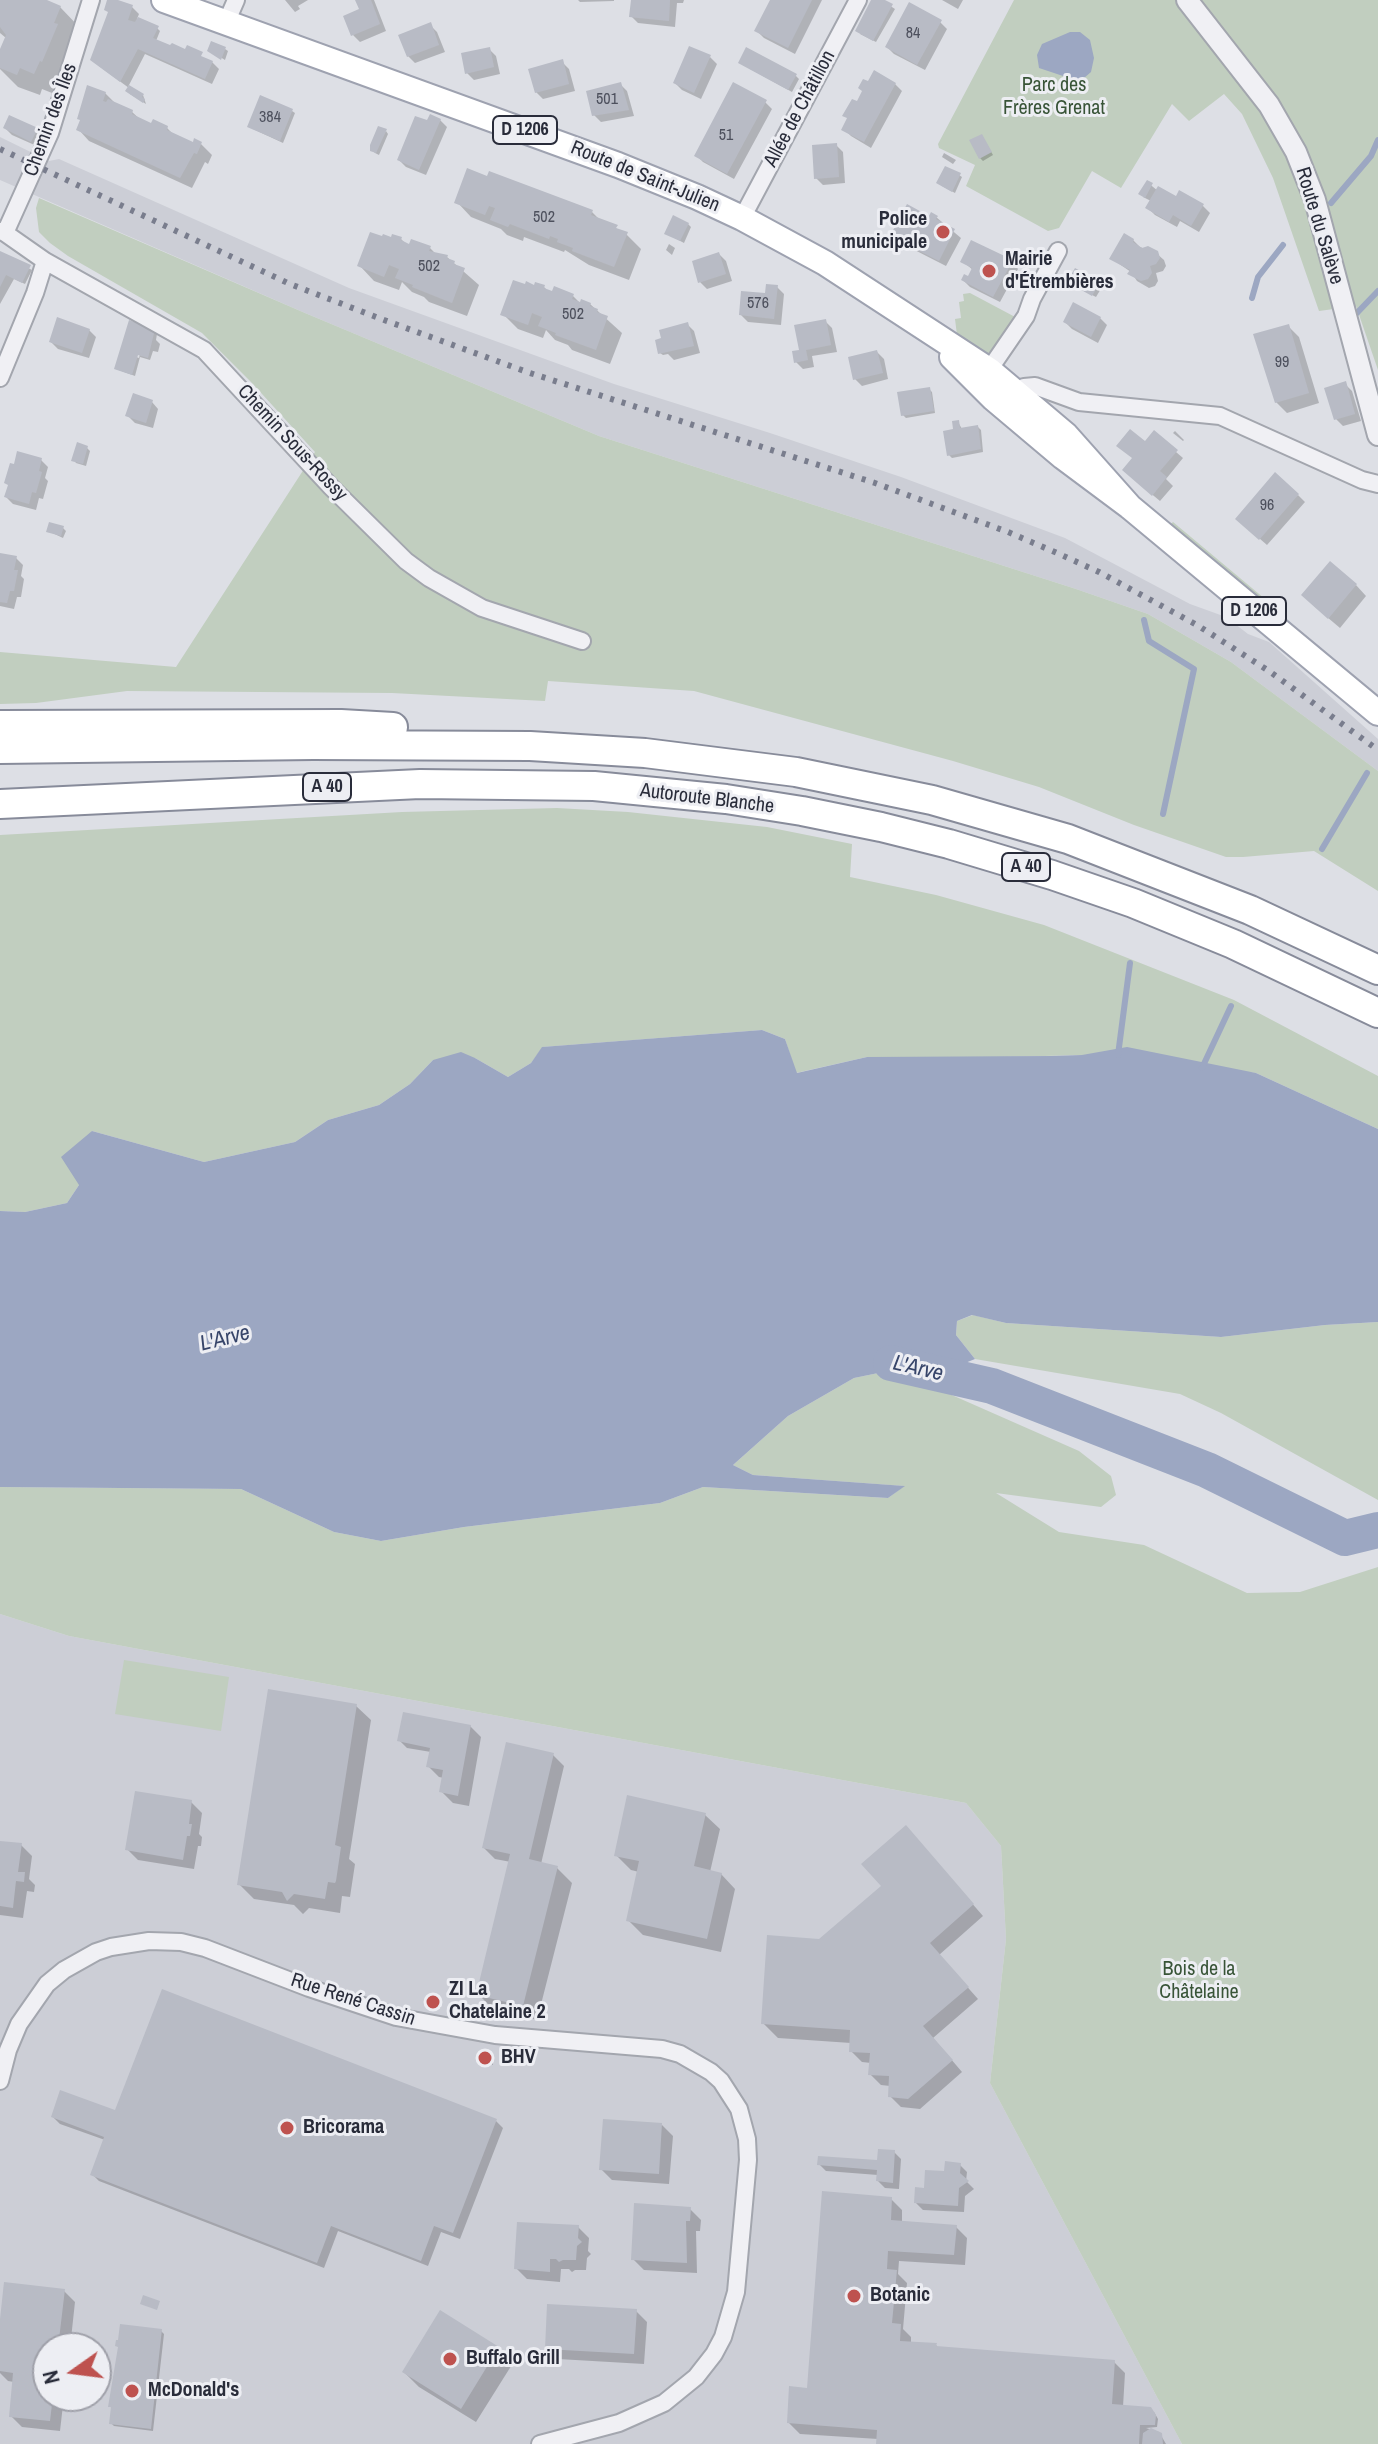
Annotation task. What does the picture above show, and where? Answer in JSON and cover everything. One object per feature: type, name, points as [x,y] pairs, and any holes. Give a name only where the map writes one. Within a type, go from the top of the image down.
[{"type":"highway","points":[[0,725],[311,724],[407,727],[645,753]]},
{"type":"highway","points":[[0,765],[313,745]]},
{"type":"highway","name":"Autoroute Blanche","points":[[0,749],[514,746],[645,753],[846,781],[932,800],[1068,839],[1250,910],[1378,970]]},
{"type":"highway","name":"Autoroute Blanche","points":[[0,804],[420,784],[594,786],[726,799],[881,827],[1052,875],[1133,903],[1233,944],[1378,1013]]},
{"type":"main road","name":"Route de Saint-Julien","points":[[164,0],[618,165],[742,218],[825,263],[925,330],[984,377],[1063,457],[1130,507],[1378,713]]},
{"type":"main road","name":"Route de Saint-Julien","points":[[984,377],[1017,393],[1066,435],[1130,507]]},
{"type":"street","name":"Chemin des Îles","points":[[2,232],[50,133],[91,0]]},
{"type":"street","points":[[226,23],[236,0]]},
{"type":"street","name":"Allée de Châtillon","points":[[742,218],[858,0]]},
{"type":"street","name":"Route du Salève","points":[[1187,0],[1255,86],[1296,152],[1315,200],[1378,435]]},
{"type":"street","name":"Chemin Sous-Rossy","points":[[2,232],[45,261],[204,350],[374,529],[406,561],[429,578],[482,608],[582,641]]},
{"type":"street","points":[[984,377],[1026,316],[1058,251]]},
{"type":"street","points":[[0,378],[45,261]]},
{"type":"street","points":[[1017,393],[1024,387],[1035,386],[1079,402],[1220,416],[1362,480],[1378,484]]},
{"type":"street","name":"Rue René Cassin","points":[[0,2081],[19,2024],[47,1984],[64,1970],[96,1952],[149,1941],[181,1942],[205,1948],[396,2017],[495,2035],[662,2049],[680,2054],[711,2072],[739,2109],[747,2139],[748,2160],[737,2282],[732,2312],[723,2337],[696,2377],[664,2403],[619,2423],[540,2444]]},
{"type":"shaded area","points":[[0,137],[49,161],[59,159],[349,288],[614,384],[901,477],[1065,538],[1190,604],[1226,617],[1248,634],[1269,642],[1378,739],[1378,771],[1231,662],[1148,614],[599,436],[305,313],[0,180]]},
{"type":"shaded area","points":[[0,1614],[69,1636],[966,1803],[1001,1846],[1006,1939],[990,2083],[1182,2444],[0,2444]]},
{"type":"green space","name":"Parc des Frères Grenat","points":[[1014,0],[1378,0],[1378,370],[1356,306],[1319,311],[1273,178],[1242,114],[1224,94],[1189,121],[1172,104],[1121,188],[1092,171],[1059,228],[1048,231],[966,186],[975,165],[939,148],[938,144]]},
{"type":"green space","points":[[39,198],[599,436],[1148,614],[1231,662],[1378,771],[1378,891],[1314,851],[1226,857],[1039,787],[694,691],[548,681],[545,701],[392,693],[127,691],[36,703],[0,704],[0,652],[176,667],[315,452],[202,333],[50,243],[39,232],[36,208]]},
{"type":"green space","points":[[970,293],[1017,318],[991,356],[957,335],[955,319],[961,318],[959,302],[964,301],[963,294]]},
{"type":"green space","points":[[1173,522],[1283,614],[1280,619],[1169,526]]},
{"type":"green space","points":[[557,808],[628,812],[767,827],[852,844],[850,877],[936,895],[1044,925],[1234,1000],[1378,1076],[1378,1129],[1256,1073],[1082,1055],[867,1057],[796,1073],[785,1039],[762,1030],[543,1047],[531,1063],[508,1077],[475,1058],[433,1060],[410,1084],[379,1105],[328,1120],[295,1142],[204,1162],[92,1131],[79,1185],[67,1203],[25,1212],[0,1211],[0,835],[402,812]]},
{"type":"green space","points":[[973,1315],[1006,1323],[1221,1337],[1378,1322],[1378,1500],[1221,1413],[1180,1394],[975,1359],[956,1335],[957,1321]]},
{"type":"green space","name":"Bois de la Châtelaine","points":[[888,1371],[920,1381],[1079,1451],[1111,1476],[1116,1495],[1101,1507],[996,1493],[1059,1532],[1144,1545],[1247,1593],[1300,1592],[1378,1567],[1378,2444],[1182,2444],[990,2083],[1006,1939],[1001,1846],[966,1803],[69,1636],[0,1614],[0,1487],[241,1489],[334,1532],[381,1541],[464,1527],[660,1503],[703,1487],[888,1498],[904,1486],[753,1475],[733,1465],[788,1416],[854,1378]]},
{"type":"green space","points":[[124,1660],[229,1677],[221,1731],[115,1714]]},
{"type":"water","points":[[1070,32],[1080,32],[1090,40],[1094,58],[1091,72],[1075,80],[1039,68],[1037,55],[1042,44]]},
{"type":"water","points":[[762,1030],[785,1039],[797,1073],[867,1057],[1082,1055],[1127,1047],[1256,1073],[1378,1129],[1378,1322],[1221,1337],[1006,1323],[972,1315],[957,1321],[956,1335],[975,1359],[920,1381],[888,1371],[854,1378],[788,1416],[733,1465],[753,1475],[905,1486],[888,1498],[703,1487],[660,1503],[464,1527],[381,1541],[334,1532],[241,1489],[0,1487],[0,1211],[25,1212],[67,1203],[79,1185],[61,1157],[92,1131],[204,1162],[295,1142],[328,1120],[379,1105],[410,1084],[433,1060],[461,1052],[508,1077],[531,1063],[542,1047]]},
{"type":"building","points":[[0,0],[47,0],[61,6],[54,23],[58,24],[34,74],[20,68],[17,75],[0,68],[0,49],[6,35],[0,27]]},
{"type":"building","points":[[107,0],[133,5],[128,20],[135,22],[138,17],[159,26],[153,38],[185,49],[187,45],[203,52],[201,56],[213,61],[205,79],[138,49],[120,82],[90,60],[108,12],[104,10]]},
{"type":"building","points":[[355,0],[371,0],[380,24],[351,36],[343,16],[359,9]]},
{"type":"building","points":[[631,0],[670,0],[669,21],[629,17]]},
{"type":"building","points":[[770,0],[812,0],[788,48],[754,31]]},
{"type":"building","points":[[871,0],[885,0],[893,4],[873,41],[855,31]]},
{"type":"building","points":[[909,2],[942,20],[917,65],[885,47]]},
{"type":"building","points":[[431,22],[439,45],[407,57],[398,35]]},
{"type":"building","points":[[211,41],[226,47],[221,60],[207,51]]},
{"type":"building","points":[[689,46],[711,55],[694,93],[673,83]]},
{"type":"building","points":[[490,47],[494,67],[465,74],[461,53]]},
{"type":"building","points":[[746,47],[797,74],[788,90],[738,63]]},
{"type":"building","points":[[563,59],[569,84],[535,93],[528,69]]},
{"type":"building","points":[[874,70],[896,83],[864,142],[841,130],[847,118],[842,116],[852,99],[857,101],[862,91],[858,88],[863,79],[868,81]]},
{"type":"building","points":[[621,82],[629,110],[592,116],[586,91]]},
{"type":"building","points":[[733,82],[767,100],[727,174],[694,156]]},
{"type":"building","points":[[87,85],[106,92],[103,101],[108,99],[133,110],[132,114],[151,123],[153,119],[168,126],[167,130],[193,142],[194,138],[202,142],[180,178],[76,130]]},
{"type":"building","points":[[129,85],[144,94],[143,103],[125,91]]},
{"type":"building","points":[[260,95],[293,109],[280,141],[247,127]]},
{"type":"building","points":[[430,114],[441,119],[419,170],[397,160],[415,116],[427,120]]},
{"type":"building","points":[[9,115],[38,128],[31,142],[3,128]]},
{"type":"building","points":[[378,126],[387,129],[376,153],[370,151],[370,145]]},
{"type":"building","points":[[982,134],[992,152],[979,159],[969,140]]},
{"type":"building","points":[[837,143],[839,177],[814,179],[812,145]]},
{"type":"building","points":[[945,166],[961,173],[952,192],[936,183]]},
{"type":"building","points":[[467,168],[487,176],[489,171],[593,210],[591,215],[618,225],[616,228],[628,232],[614,267],[572,251],[573,248],[557,242],[558,239],[550,236],[549,239],[490,220],[495,208],[489,206],[485,215],[454,203]]},
{"type":"building","points":[[1147,180],[1153,183],[1145,198],[1138,194]]},
{"type":"building","points":[[1158,186],[1176,196],[1179,190],[1204,204],[1191,226],[1173,215],[1169,222],[1145,208]]},
{"type":"building","points":[[907,204],[929,216],[931,212],[938,216],[936,219],[955,229],[939,261],[890,236]]},
{"type":"building","points":[[673,215],[689,223],[680,241],[664,234]]},
{"type":"building","points":[[370,232],[402,237],[401,240],[409,244],[411,239],[431,246],[429,251],[448,255],[447,258],[455,261],[454,264],[465,268],[452,303],[395,278],[399,269],[389,265],[384,277],[357,266]]},
{"type":"building","points":[[1124,233],[1142,248],[1148,246],[1158,251],[1160,258],[1150,266],[1152,273],[1148,279],[1141,281],[1127,274],[1130,270],[1109,259]]},
{"type":"building","name":"Mairie d'Étrembières","points":[[971,240],[1013,260],[993,297],[961,280],[964,274],[968,276],[972,268],[960,262]]},
{"type":"building","points":[[0,251],[31,265],[22,283],[6,275],[0,287]]},
{"type":"building","points":[[719,252],[726,274],[698,283],[692,261]]},
{"type":"building","points":[[1075,268],[1100,282],[1092,296],[1067,282]]},
{"type":"building","points":[[513,280],[534,285],[535,282],[552,291],[554,286],[574,294],[572,299],[591,303],[590,306],[598,309],[597,312],[608,316],[596,350],[538,326],[542,317],[532,313],[528,325],[500,315]]},
{"type":"building","points":[[766,284],[778,285],[774,319],[739,315],[741,291],[765,293]]},
{"type":"building","points":[[1073,302],[1101,317],[1091,337],[1063,322]]},
{"type":"building","points":[[57,317],[90,329],[82,353],[49,342]]},
{"type":"building","points":[[826,319],[831,345],[806,350],[808,360],[794,363],[792,351],[799,350],[794,325]]},
{"type":"building","points":[[129,320],[155,329],[148,358],[138,355],[132,375],[114,369]]},
{"type":"building","points":[[688,322],[694,346],[658,354],[655,340],[661,338],[659,330]]},
{"type":"building","points":[[1289,324],[1309,393],[1275,403],[1253,334]]},
{"type":"building","points":[[877,350],[883,373],[853,380],[848,357]]},
{"type":"building","points":[[1346,381],[1355,414],[1334,420],[1324,388]]},
{"type":"building","points":[[930,387],[934,411],[901,416],[897,392]]},
{"type":"building","points":[[133,393],[153,400],[146,423],[125,416]]},
{"type":"building","points":[[959,420],[960,428],[978,425],[981,449],[947,456],[943,431],[953,429],[952,421]]},
{"type":"building","points":[[1130,429],[1145,441],[1154,430],[1178,450],[1160,471],[1167,477],[1152,496],[1122,470],[1132,458],[1116,446]]},
{"type":"building","points":[[77,442],[88,446],[83,464],[71,461]]},
{"type":"building","points":[[17,451],[42,458],[39,471],[42,472],[29,504],[4,497],[8,485],[4,483]]},
{"type":"building","points":[[1275,472],[1299,494],[1259,540],[1235,519]]},
{"type":"building","points":[[49,522],[64,526],[61,536],[46,532]]},
{"type":"building","points":[[0,553],[17,556],[14,591],[10,591],[7,603],[0,602]]},
{"type":"building","points":[[1330,561],[1357,584],[1328,619],[1301,595]]},
{"type":"building","points":[[268,1689],[357,1704],[335,1845],[341,1847],[336,1881],[328,1882],[325,1899],[294,1894],[287,1901],[282,1892],[237,1885]]},
{"type":"building","points":[[403,1712],[471,1725],[458,1796],[439,1792],[443,1770],[426,1767],[430,1748],[397,1741]]},
{"type":"building","points":[[506,1742],[554,1753],[529,1859],[558,1866],[523,2006],[476,1995],[510,1854],[482,1848]]},
{"type":"building","points":[[135,1791],[192,1800],[189,1824],[192,1824],[183,1860],[125,1850]]},
{"type":"building","points":[[627,1795],[706,1813],[694,1866],[722,1873],[707,1939],[626,1921],[639,1861],[614,1856]]},
{"type":"building","points":[[906,1825],[974,1904],[930,1943],[969,1987],[923,2026],[953,2060],[908,2099],[888,2097],[889,2076],[868,2075],[870,2053],[849,2052],[850,2030],[761,2024],[767,1935],[819,1939],[881,1886],[861,1864]]},
{"type":"building","points":[[0,1841],[22,1843],[18,1872],[25,1872],[24,1882],[16,1881],[13,1908],[0,1906]]},
{"type":"building","name":"Bricorama","points":[[162,1989],[497,2119],[453,2233],[434,2226],[421,2261],[331,2226],[317,2263],[90,2175],[104,2137],[51,2117],[60,2090],[115,2110]]},
{"type":"building","points":[[603,2119],[662,2123],[659,2174],[599,2170]]},
{"type":"building","points":[[878,2149],[895,2150],[893,2183],[876,2181],[877,2170],[817,2165],[818,2156],[877,2160]]},
{"type":"building","points":[[945,2161],[961,2163],[960,2173],[969,2181],[959,2188],[958,2206],[914,2203],[915,2187],[924,2188],[925,2170],[944,2171]]},
{"type":"building","name":"Botanic","points":[[822,2191],[892,2197],[891,2220],[957,2225],[954,2255],[888,2251],[887,2269],[897,2270],[892,2323],[901,2324],[900,2341],[1115,2360],[1112,2404],[1151,2407],[1156,2415],[1155,2425],[1140,2425],[1139,2444],[876,2444],[877,2430],[787,2423],[789,2386],[807,2388]]},
{"type":"building","points":[[634,2203],[691,2207],[690,2221],[686,2221],[687,2263],[631,2260]]},
{"type":"building","points":[[517,2222],[579,2225],[578,2238],[582,2242],[577,2246],[576,2260],[559,2262],[550,2259],[550,2272],[514,2269]]},
{"type":"building","points":[[4,2282],[65,2289],[60,2332],[32,2332],[32,2412],[51,2412],[50,2421],[9,2417],[13,2373],[0,2371]]},
{"type":"building","points":[[143,2295],[160,2301],[157,2310],[140,2304]]},
{"type":"building","points":[[547,2304],[637,2309],[634,2354],[545,2349]]},
{"type":"building","name":"Buffalo Grill","points":[[440,2310],[499,2347],[461,2409],[402,2372]]},
{"type":"building","name":"McDonald's","points":[[120,2324],[162,2329],[151,2429],[109,2424]]},
{"type":"building","points":[[1151,2428],[1162,2433],[1163,2444],[1142,2444],[1143,2433]]},
{"type":"waterway","points":[[1331,203],[1371,156],[1378,140]]},
{"type":"waterway","points":[[1252,298],[1258,277],[1283,245]]},
{"type":"waterway","points":[[1355,315],[1378,291]]},
{"type":"waterway","points":[[1144,620],[1149,641],[1194,669],[1163,814]]},
{"type":"waterway","points":[[1322,849],[1367,773]]},
{"type":"waterway","points":[[1118,1055],[1130,963]]},
{"type":"waterway","points":[[1202,1068],[1231,1006]]},
{"type":"waterway","name":"L'Arve","points":[[891,1363],[992,1386],[1207,1470],[1345,1538],[1378,1530]]},
{"type":"railway","points":[[0,149],[290,284],[384,320],[530,373],[875,483],[1057,553],[1197,625],[1269,671],[1378,750]]},
{"type":"place","name":"Police municipale","points":[[943,232]]},
{"type":"place","name":"Mairie d'Étrembières","points":[[989,271]]},
{"type":"place","name":"ZI La Chatelaine 2","points":[[433,2002]]},
{"type":"place","name":"BHV","points":[[485,2058]]},
{"type":"place","name":"Bricorama","points":[[287,2128]]},
{"type":"place","name":"Botanic","points":[[854,2296]]},
{"type":"place","name":"Buffalo Grill","points":[[450,2359]]},
{"type":"place","name":"McDonald's","points":[[132,2391]]}]
